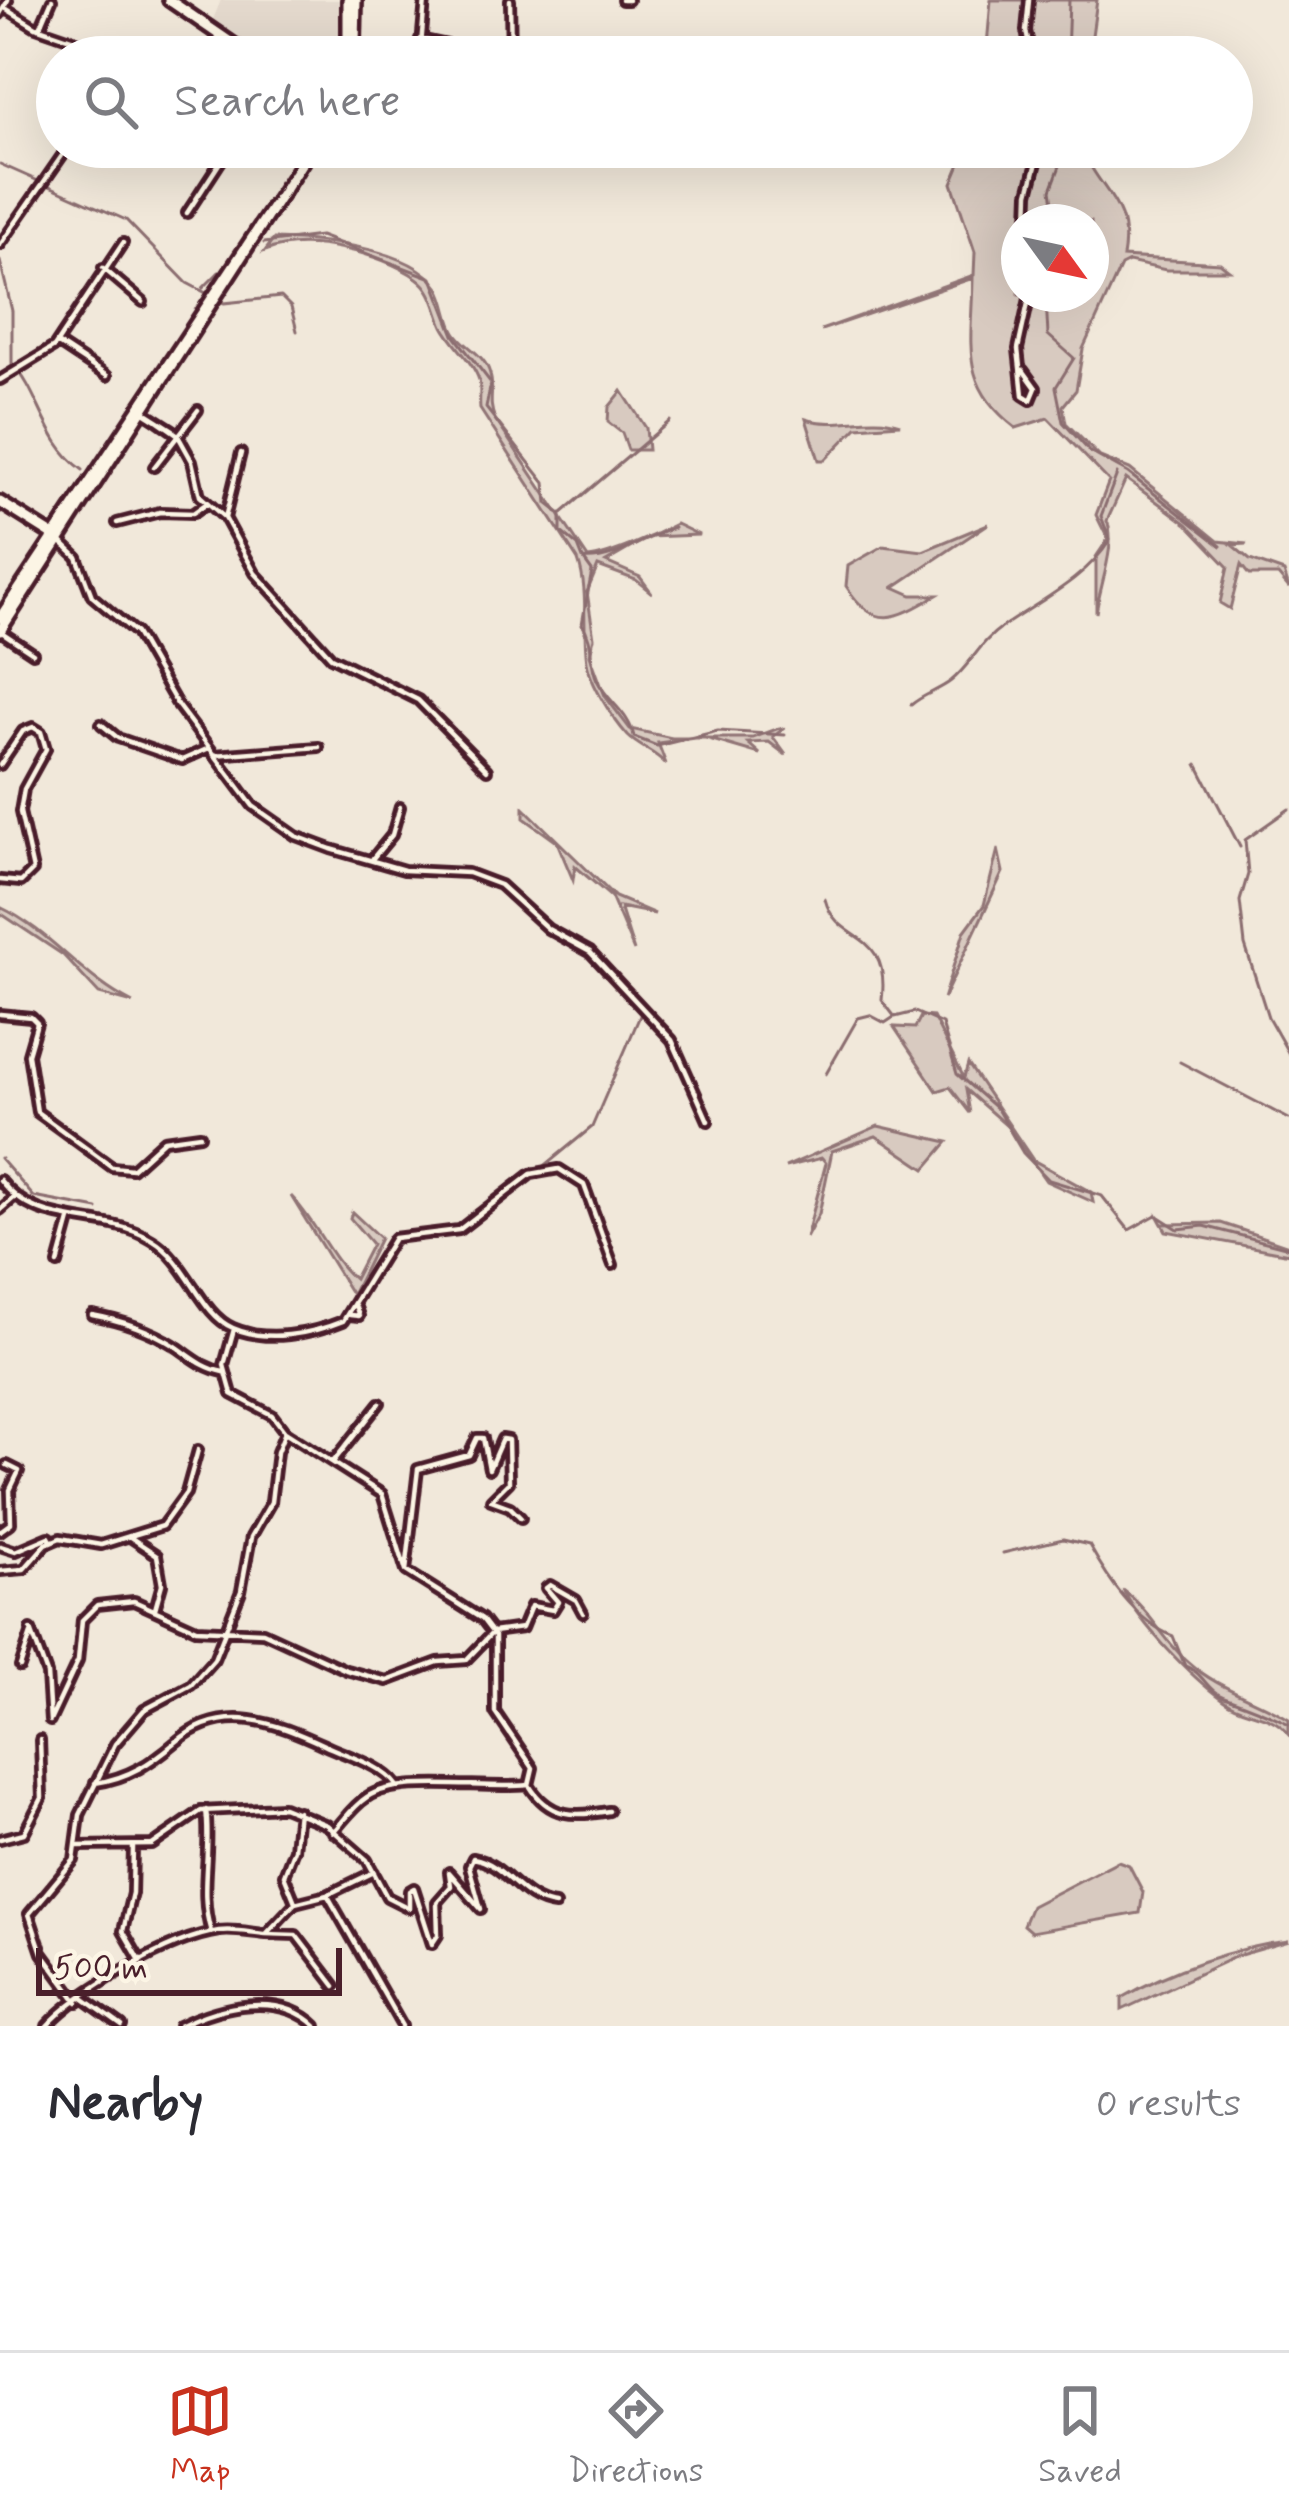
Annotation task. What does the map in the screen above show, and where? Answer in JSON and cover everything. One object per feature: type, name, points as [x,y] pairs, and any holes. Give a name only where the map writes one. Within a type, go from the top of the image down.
[{"type":"main road","points":[[169,0],[221,36]]},
{"type":"main road","points":[[352,0],[355,36]]},
{"type":"main road","points":[[0,631],[298,168]]},
{"type":"main road","points":[[0,502],[57,538]]},
{"type":"main road","points":[[0,618],[57,538]]},
{"type":"street","points":[[8,0],[3,11],[63,36]]},
{"type":"street","points":[[40,28],[52,0]]},
{"type":"street","points":[[420,36],[425,0]]},
{"type":"street","points":[[508,36],[510,0]]},
{"type":"street","points":[[1027,36],[1029,0]]},
{"type":"street","points":[[0,245],[56,168]]},
{"type":"street","points":[[187,213],[216,168]]},
{"type":"street","points":[[1029,204],[1036,168]]},
{"type":"street","points":[[0,231],[8,236]]},
{"type":"street","points":[[0,380],[21,371],[57,343],[123,243]]},
{"type":"street","points":[[103,268],[142,302]]},
{"type":"street","points":[[1020,368],[1036,388],[1031,400],[1023,395],[1020,368],[1018,349],[1026,312]]},
{"type":"street","points":[[57,343],[107,376]]},
{"type":"street","points":[[141,409],[175,432],[207,503],[225,518],[255,573],[331,657],[418,700],[487,770]]},
{"type":"street","points":[[154,467],[175,432],[198,410]]},
{"type":"street","points":[[225,518],[241,453]]},
{"type":"street","points":[[117,523],[160,512],[193,513],[207,503]]},
{"type":"street","points":[[57,538],[77,557],[92,596],[136,633],[208,749],[253,806],[287,831],[424,874],[483,877],[507,890],[562,939],[590,952],[681,1052],[708,1121]]},
{"type":"street","points":[[0,631],[33,653]]},
{"type":"street","points":[[101,724],[118,738],[182,760],[208,749]]},
{"type":"street","points":[[0,765],[23,731],[33,727],[41,732],[46,749],[25,789],[20,812],[33,870],[21,882],[0,880]]},
{"type":"street","points":[[214,755],[319,747]]},
{"type":"street","points":[[373,859],[392,835],[400,807]]},
{"type":"street","points":[[0,1014],[31,1016],[37,1023],[28,1054],[37,1112],[112,1166],[132,1169],[164,1140],[200,1135]]},
{"type":"street","points":[[0,1180],[15,1197],[44,1214],[114,1224],[155,1242],[186,1270],[218,1318],[234,1329],[301,1334],[350,1315],[394,1238],[466,1227],[541,1169],[559,1169],[584,1186],[613,1265]]},
{"type":"street","points":[[0,1210],[15,1197]]},
{"type":"street","points":[[58,1264],[70,1220]]},
{"type":"street","points":[[92,1315],[125,1323],[173,1345],[199,1364],[224,1372]]},
{"type":"street","points":[[234,1329],[224,1372],[232,1394],[274,1417],[285,1432],[384,1496],[406,1571],[482,1619],[493,1632],[493,1705],[532,1764],[535,1774],[529,1785]]},
{"type":"street","points":[[333,1462],[380,1403]]},
{"type":"street","points":[[122,2026],[81,2000],[32,1936],[32,1909],[69,1867],[77,1825],[93,1783],[132,1722],[191,1685],[209,1666],[241,1591],[249,1541],[271,1502],[277,1452],[285,1432]]},
{"type":"street","points":[[406,1571],[418,1469],[469,1455],[477,1438],[483,1438],[490,1469],[502,1439],[508,1440],[508,1483],[491,1499],[521,1518]]},
{"type":"street","points":[[0,1571],[23,1569],[51,1541],[69,1537],[101,1545],[162,1526],[187,1493],[198,1450]]},
{"type":"street","points":[[0,1532],[11,1523],[10,1490],[19,1471],[7,1466]]},
{"type":"street","points":[[0,1546],[16,1551],[49,1537],[51,1541]]},
{"type":"street","points":[[130,1537],[157,1555],[162,1584],[154,1611]]},
{"type":"street","points":[[20,1667],[32,1631],[47,1674],[50,1721],[79,1660],[85,1614],[98,1605],[126,1601],[196,1629],[263,1632],[346,1670],[387,1681],[438,1662],[466,1660],[493,1632],[522,1628],[531,1606],[548,1611],[558,1607],[546,1588],[550,1585],[576,1600],[583,1613]]},
{"type":"street","points":[[93,1783],[145,1767],[197,1729],[241,1718],[278,1724],[377,1770],[397,1785]]},
{"type":"street","points":[[0,1839],[24,1833],[39,1808],[40,1740]]},
{"type":"street","points":[[333,1832],[361,1801],[397,1785],[529,1785],[551,1811],[564,1815],[609,1810]]},
{"type":"street","points":[[76,1846],[133,1848],[158,1843],[190,1815],[264,1804],[298,1811],[333,1832],[374,1872],[387,1897],[405,1907],[411,1905],[410,1888],[416,1890],[432,1944],[438,1935],[437,1902],[451,1886],[449,1872],[481,1909],[469,1866],[473,1858],[492,1864],[530,1898],[556,1905]]},
{"type":"street","points":[[206,1810],[211,1855],[202,1896],[211,1932]]},
{"type":"street","points":[[296,1903],[284,1875],[294,1849],[298,1811]]},
{"type":"street","points":[[133,1848],[132,1892],[123,1931],[142,1964]]},
{"type":"street","points":[[266,1934],[296,1903],[327,1895],[374,1872]]},
{"type":"street","points":[[338,1906],[340,1889]]},
{"type":"street","points":[[327,1895],[338,1906],[402,2026]]},
{"type":"street","points":[[47,2026],[172,1945],[211,1932],[296,1935],[335,1986]]},
{"type":"street","points":[[179,2026],[263,2005],[300,2014],[316,2026]]},
{"type":"shaded area","points":[[221,0],[344,0],[342,36],[233,36],[212,22]]},
{"type":"shaded area","points":[[991,0],[1097,0],[1092,36],[988,36]]},
{"type":"shaded area","points":[[958,168],[1092,168],[1119,210],[1125,238],[1123,257],[1220,263],[1229,270],[1166,270],[1129,262],[1121,266],[1109,292],[1109,204],[1001,204],[1001,312],[1100,312],[1083,349],[1076,390],[1063,406],[1066,423],[1100,457],[1130,469],[1218,541],[1247,544],[1232,545],[1250,560],[1284,572],[1289,588],[1278,575],[1249,575],[1241,565],[1230,609],[1220,603],[1228,567],[1187,524],[1126,479],[1107,521],[1109,552],[1096,613],[1096,557],[1108,539],[1096,515],[1109,481],[1048,418],[1016,428],[985,395],[972,361],[973,278],[821,330],[974,275],[975,252],[952,183]]},
{"type":"shaded area","points":[[274,239],[363,248],[426,274],[442,293],[455,332],[487,367],[495,419],[588,558],[648,537],[606,562],[640,577],[652,593],[636,580],[598,566],[587,592],[594,638],[590,655],[605,696],[630,729],[695,738],[658,743],[666,764],[628,736],[597,691],[587,662],[578,560],[480,409],[476,373],[443,326],[427,288],[402,269],[343,249],[301,245],[265,251]]},
{"type":"shaded area","points":[[622,391],[646,428],[648,450],[628,450],[622,433],[608,422],[609,407]]},
{"type":"shaded area","points":[[806,419],[900,424],[857,427],[825,460],[819,460]]},
{"type":"shaded area","points":[[676,524],[699,535],[649,537]]},
{"type":"shaded area","points":[[988,524],[894,587],[912,595],[937,595],[909,610],[887,617],[876,615],[846,586],[848,566],[883,546],[923,551]]},
{"type":"shaded area","points":[[779,728],[783,729],[773,737],[786,755],[769,742],[748,743],[760,754],[705,738],[753,738]]},
{"type":"shaded area","points":[[524,808],[615,897],[655,914],[620,907],[634,951],[611,897],[575,866],[573,880],[557,842],[524,818]]},
{"type":"shaded area","points":[[998,849],[1003,872],[943,999],[964,932],[984,905]]},
{"type":"shaded area","points":[[0,907],[133,1003],[99,994],[63,955],[0,913]]},
{"type":"shaded area","points":[[921,1016],[933,1017],[964,1078],[968,1064],[1033,1160],[1091,1192],[1093,1202],[1046,1181],[1008,1127],[966,1090],[970,1113],[950,1087],[937,1091],[894,1027],[915,1028]]},
{"type":"shaded area","points":[[878,1126],[948,1142],[925,1169],[876,1136],[832,1151],[819,1214],[806,1238],[826,1163],[822,1158],[785,1167]]},
{"type":"shaded area","points":[[291,1196],[354,1279],[372,1244],[350,1218],[352,1212],[380,1238],[352,1295]]},
{"type":"shaded area","points":[[1221,1223],[1289,1246],[1289,1254],[1166,1231],[1162,1224]]},
{"type":"shaded area","points":[[1123,1590],[1188,1662],[1289,1719],[1289,1734],[1274,1721],[1231,1705],[1210,1690],[1154,1634]]},
{"type":"shaded area","points":[[1118,1861],[1129,1865],[1143,1892],[1140,1913],[1031,1932],[1023,1925],[1031,1906]]},
{"type":"shaded area","points":[[1289,1941],[1237,1956],[1122,2010],[1122,1998],[1182,1969],[1247,1948]]},
{"type":"waterway","points":[[1068,36],[1069,0]]},
{"type":"waterway","points":[[0,164],[126,220],[187,283],[208,294]]},
{"type":"waterway","points":[[1053,204],[1051,190],[1059,168]]},
{"type":"waterway","points":[[264,243],[320,236],[432,278],[454,335],[491,383],[486,408],[545,483],[547,503],[561,514],[561,532],[578,546],[583,559],[618,553],[674,528]]},
{"type":"waterway","points":[[0,261],[12,311],[12,363],[60,446],[83,470]]},
{"type":"waterway","points":[[203,288],[219,272]]},
{"type":"waterway","points":[[216,299],[224,303],[281,297],[291,307],[297,331]]},
{"type":"waterway","points":[[1047,312],[1048,335],[1074,358],[1056,387],[1063,422],[1090,452],[1128,473],[1221,546]]},
{"type":"waterway","points":[[562,513],[670,421]]},
{"type":"waterway","points":[[911,705],[951,681],[994,633],[1075,578],[1100,554],[1110,540],[1101,516],[1117,474]]},
{"type":"waterway","points":[[584,560],[592,571],[582,624],[594,673],[634,737],[657,746],[718,731],[785,735]]},
{"type":"waterway","points":[[1197,764],[1240,847]]},
{"type":"waterway","points":[[1289,809],[1245,840],[1248,874],[1240,901],[1245,945],[1268,1017],[1289,1054]]},
{"type":"waterway","points":[[825,899],[831,914],[879,960],[882,1000],[895,1017],[915,1012],[942,1024],[957,1074],[997,1109],[1023,1153],[1049,1180],[1102,1196],[1129,1230],[1156,1215],[1178,1229],[1204,1226],[1289,1248]]},
{"type":"waterway","points":[[541,1169],[592,1127],[642,1011]]},
{"type":"waterway","points":[[826,1074],[858,1018],[870,1015],[885,1023],[894,1017]]},
{"type":"waterway","points":[[1180,1062],[1289,1119]]},
{"type":"waterway","points":[[0,1158],[34,1197],[98,1209]]},
{"type":"waterway","points":[[1003,1553],[1063,1539],[1089,1545],[1135,1610],[1173,1636],[1185,1666],[1218,1694],[1289,1724]]}]
